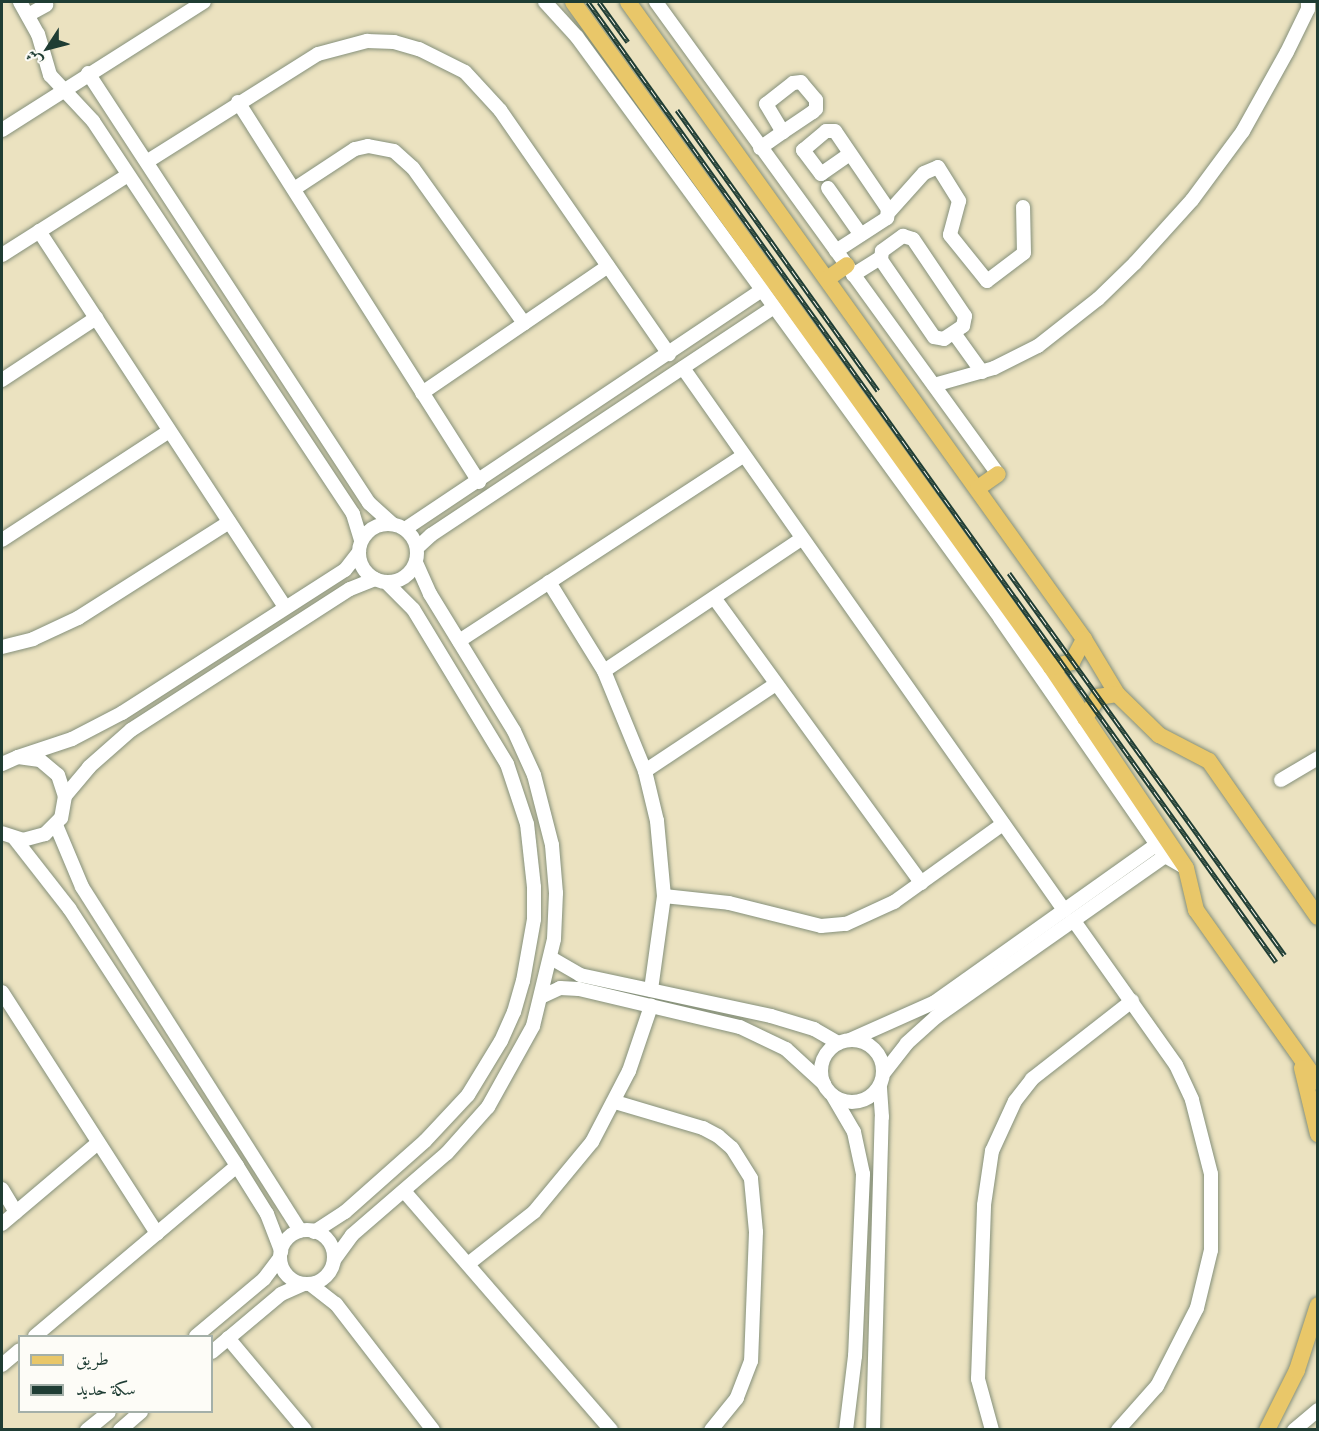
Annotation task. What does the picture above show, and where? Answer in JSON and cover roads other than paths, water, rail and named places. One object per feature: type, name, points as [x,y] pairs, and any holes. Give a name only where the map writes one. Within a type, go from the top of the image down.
[{"type":"main road","points":[[573,2],[1051,667],[1186,868],[1196,910],[1300,1061],[1317,1082]]},
{"type":"main road","points":[[628,2],[978,488],[1084,639],[1117,694],[1159,735],[1209,761],[1317,916]]},
{"type":"main road","points":[[827,279],[850,270]]},
{"type":"main road","points":[[978,488],[998,474]]},
{"type":"main road","points":[[1051,667],[1072,662],[1084,639]]},
{"type":"main road","points":[[1085,718],[1098,697],[1117,694]]},
{"type":"main road","points":[[1300,1061],[1317,1134]]},
{"type":"main road","points":[[1267,1430],[1297,1370],[1317,1305]]},
{"type":"street","points":[[20,2],[42,44],[50,75],[62,90],[87,112],[353,514],[363,568],[412,609],[507,764],[527,824],[534,919],[528,961],[514,1011],[491,1059],[468,1095],[417,1149],[336,1219],[314,1232]]},
{"type":"street","points":[[2,130],[88,73],[204,2]]},
{"type":"street","points":[[545,2],[577,37],[762,290],[1000,618],[1165,856],[1186,868]]},
{"type":"street","points":[[657,2],[760,148],[998,474]]},
{"type":"street","points":[[28,15],[46,5]]},
{"type":"street","points":[[934,385],[981,372],[1023,355],[1098,299],[1178,216],[1243,131],[1311,5]]},
{"type":"street","points":[[148,160],[295,65],[342,45],[394,42],[443,58],[465,72],[500,110],[669,354]]},
{"type":"street","points":[[88,73],[148,160],[369,503],[392,524],[405,529],[417,555],[424,584],[514,731],[542,798],[555,869],[552,958],[543,996],[520,1054],[488,1107],[447,1153],[352,1235],[324,1278],[281,1294],[213,1351]]},
{"type":"street","points":[[238,102],[479,482]]},
{"type":"street","points":[[108,144],[128,132]]},
{"type":"street","points":[[760,148],[783,132]]},
{"type":"street","points":[[294,189],[355,149],[368,146],[393,151],[413,168],[524,323]]},
{"type":"street","points":[[850,154],[889,212]]},
{"type":"street","points":[[836,251],[887,218],[889,212],[924,173],[938,167],[959,201],[950,235],[987,281],[1024,253],[1023,207]]},
{"type":"street","points":[[2,255],[128,175]]},
{"type":"street","points":[[828,188],[861,235]]},
{"type":"street","points":[[39,231],[284,606]]},
{"type":"street","points":[[900,238],[913,239],[964,313],[964,323],[944,339],[934,337],[880,258],[882,250],[900,238]]},
{"type":"street","points":[[850,270],[880,258]]},
{"type":"street","points":[[422,393],[608,266]]},
{"type":"street","points":[[405,529],[479,482],[762,290]]},
{"type":"street","points":[[15,839],[38,837],[56,825],[65,796],[116,742],[350,589],[405,577],[431,535],[774,307]]},
{"type":"street","points":[[2,380],[96,318]]},
{"type":"street","points":[[715,322],[727,339]]},
{"type":"street","points":[[954,333],[981,372]]},
{"type":"street","points":[[683,368],[800,540],[1132,1001],[1176,1065],[1192,1100],[1211,1174],[1213,1212],[1205,1279],[1186,1335],[1157,1386],[1118,1430]]},
{"type":"street","points":[[2,540],[169,431]]},
{"type":"street","points":[[459,641],[744,456]]},
{"type":"street","points":[[2,647],[33,639],[78,618],[229,522]]},
{"type":"street","points":[[2,764],[97,727],[284,606],[345,570],[374,527],[392,524]]},
{"type":"street","points":[[604,671],[715,599],[800,540]]},
{"type":"street","points":[[549,582],[604,671],[645,771],[657,821],[664,896],[651,990]]},
{"type":"street","points":[[715,599],[921,883]]},
{"type":"street","points":[[188,669],[199,687]]},
{"type":"street","points":[[645,771],[776,684]]},
{"type":"street","points":[[18,758],[33,758],[53,769],[65,796]]},
{"type":"street","points":[[1281,780],[1317,758]]},
{"type":"street","points":[[664,896],[729,903],[832,926],[866,917],[921,883],[1003,824]]},
{"type":"street","points":[[56,825],[82,887],[300,1231]]},
{"type":"street","points":[[2,833],[15,839],[69,908],[237,1166],[267,1214],[290,1278],[307,1284],[336,1304],[433,1430]]},
{"type":"street","points":[[833,1096],[858,1102],[881,1080],[907,1043],[936,1017],[1069,916],[1157,844]]},
{"type":"street","points":[[824,1084],[822,1065],[844,1042],[935,1002],[1165,856]]},
{"type":"street","points":[[552,958],[572,972],[801,1024],[844,1042],[861,1041],[878,1054],[882,1117],[873,1430]]},
{"type":"street","points":[[543,996],[570,987],[740,1027],[764,1036],[786,1049],[824,1084],[833,1096],[854,1132],[863,1174],[855,1356],[846,1430]]},
{"type":"street","points":[[2,992],[157,1233]]},
{"type":"street","points":[[992,1430],[978,1379],[984,1205],[992,1151],[1015,1101],[1032,1079],[1132,1001]]},
{"type":"street","points":[[468,1264],[508,1235],[565,1179],[615,1102],[651,1006]]},
{"type":"street","points":[[615,1102],[702,1128],[718,1137],[732,1149],[751,1179],[756,1232],[751,1361],[737,1398],[711,1430]]},
{"type":"street","points":[[2,1224],[98,1143]]},
{"type":"street","points":[[36,1335],[237,1166]]},
{"type":"street","points":[[2,1189],[16,1212]]},
{"type":"street","points":[[404,1191],[611,1430]]},
{"type":"street","points":[[197,1335],[268,1275],[287,1239],[300,1231],[314,1232],[331,1245],[334,1260]]},
{"type":"street","points":[[228,1338],[301,1425],[285,1430]]},
{"type":"street","points":[[2,1365],[18,1352]]},
{"type":"street","points":[[1294,1430],[1317,1410]]},
{"type":"street","points":[[87,1430],[107,1413]]},
{"type":"street","points":[[120,1430],[140,1413]]},
{"type":"railway","points":[[588,2],[1276,962]]},
{"type":"railway","points":[[599,2],[628,42]]},
{"type":"railway","points":[[677,110],[878,391]]},
{"type":"railway","points":[[1009,573],[1285,955]]}]
